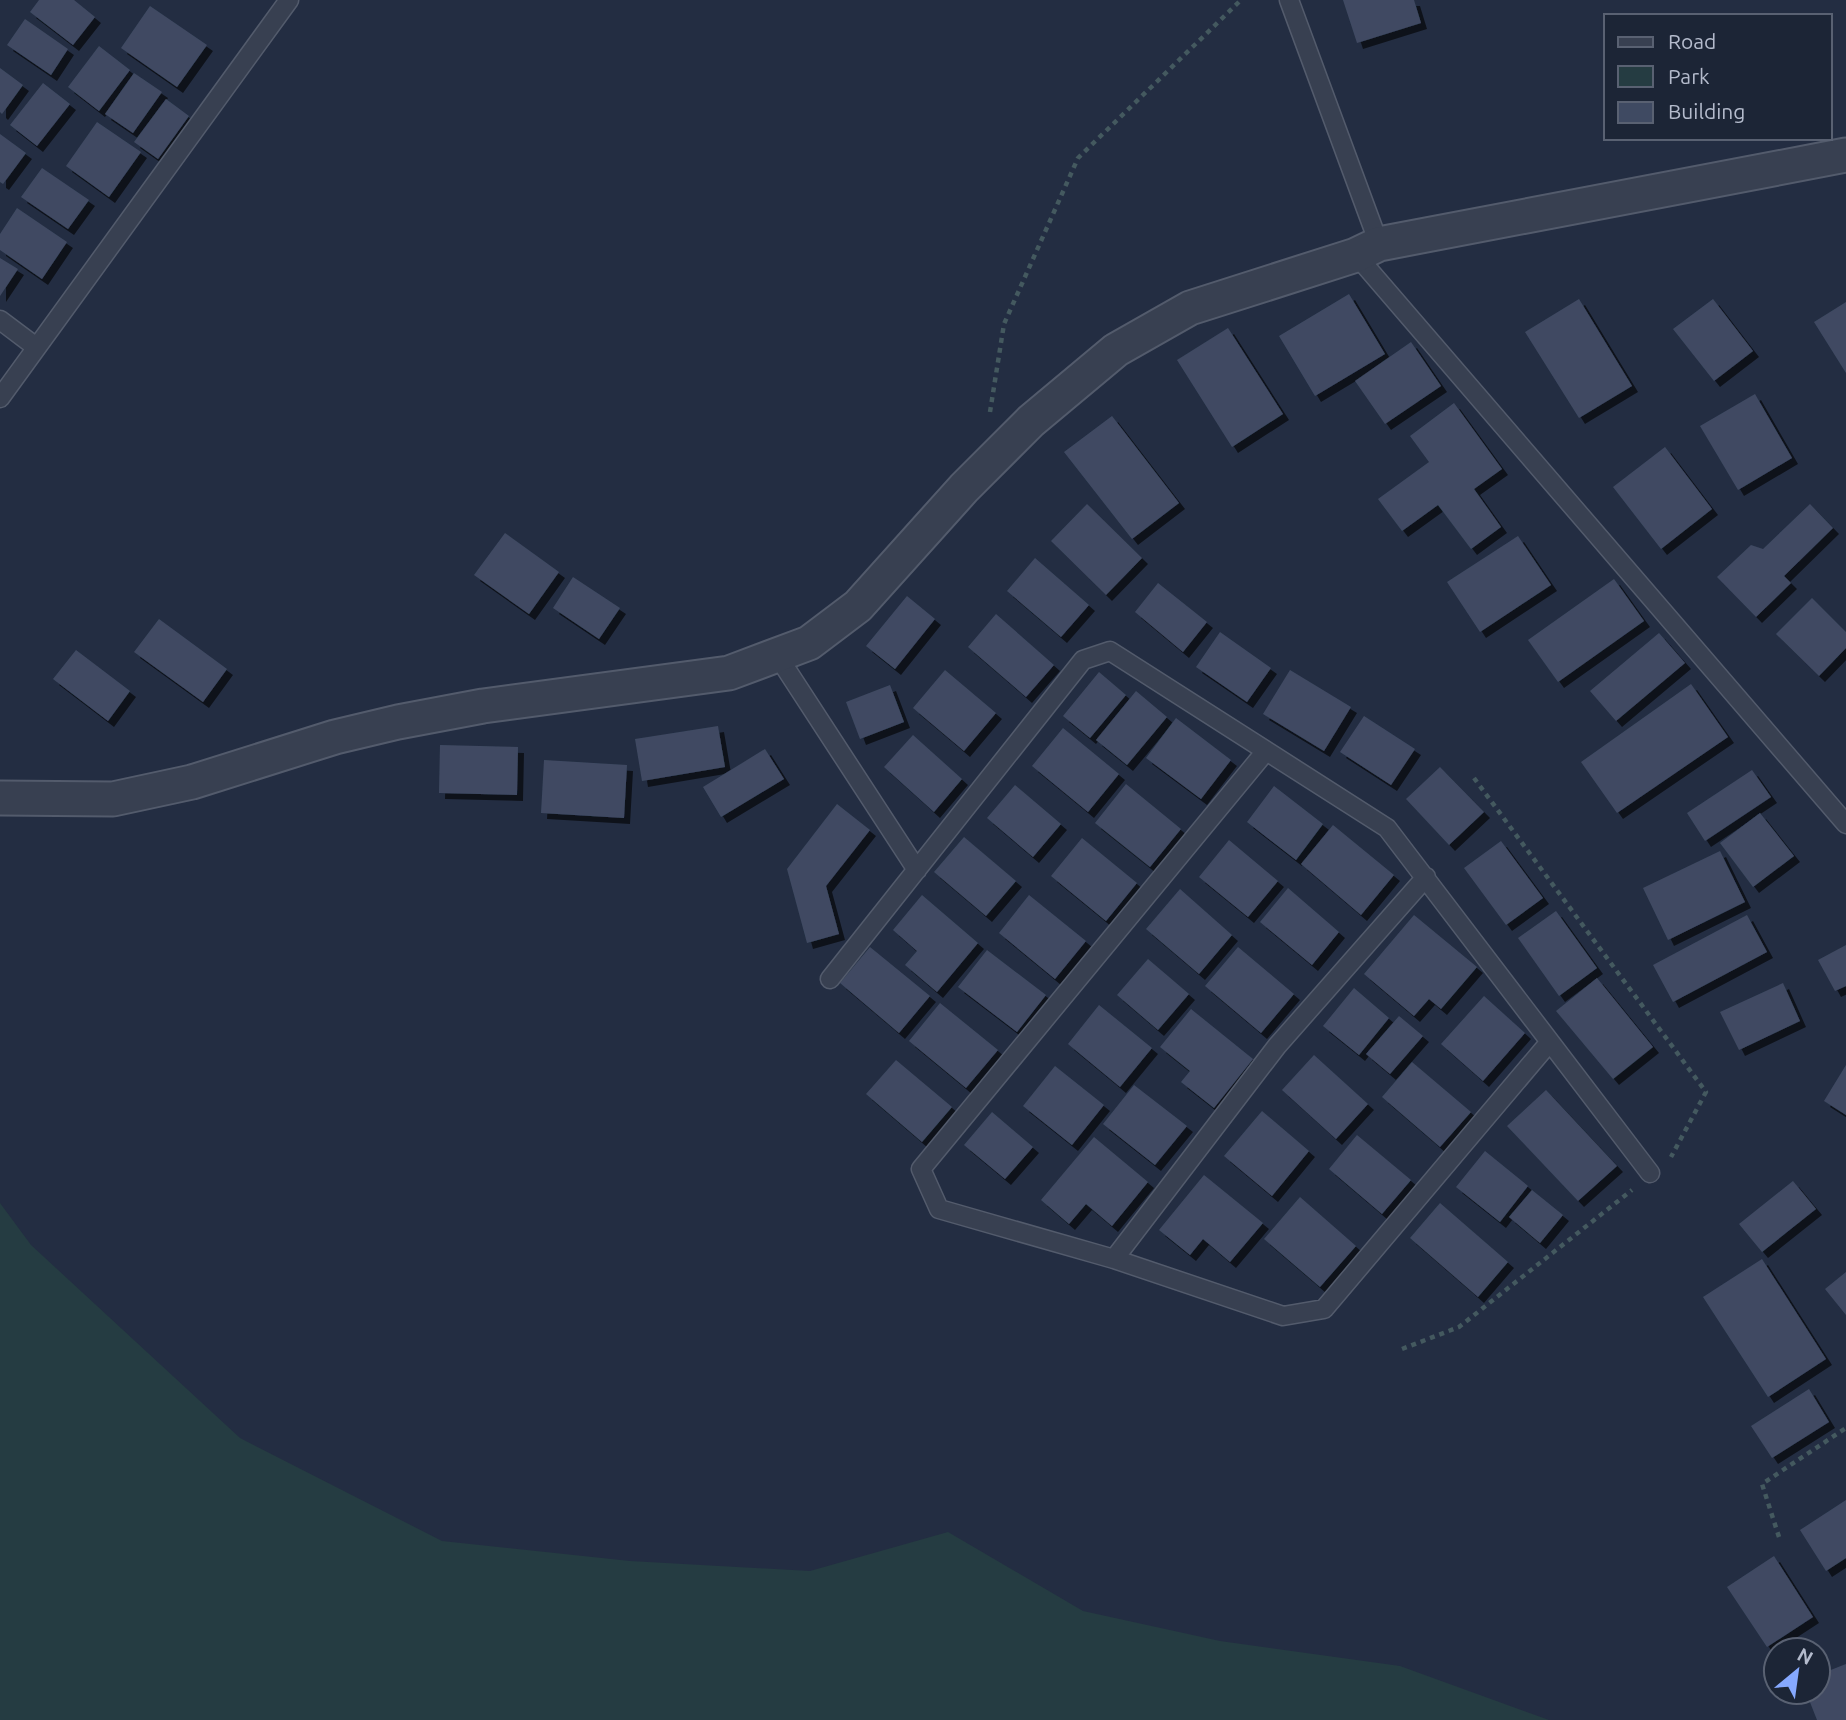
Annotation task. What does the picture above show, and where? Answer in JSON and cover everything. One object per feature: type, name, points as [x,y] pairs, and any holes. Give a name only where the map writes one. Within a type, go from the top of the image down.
[{"type":"street","points":[[0,798],[113,800],[192,782],[310,744],[397,722],[484,706],[729,673],[809,643],[858,606],[964,488],[1031,421],[1116,350],[1190,308],[1368,250],[1846,155]]},
{"type":"lane","points":[[0,398],[289,0]]},
{"type":"lane","points":[[1289,0],[1368,250],[1846,824]]},
{"type":"lane","points":[[0,320],[36,347]]},
{"type":"lane","points":[[830,979],[1083,660],[1110,651],[1387,828],[1548,1044],[1650,1173]]},
{"type":"lane","points":[[778,655],[917,870]]},
{"type":"lane","points":[[1266,751],[921,1169],[939,1209],[1114,1259],[1283,1316],[1324,1309],[1548,1044]]},
{"type":"lane","points":[[1114,1259],[1277,1046],[1426,877]]},
{"type":"path","points":[[989,418],[1004,324],[1078,158],[1241,0]]},
{"type":"path","points":[[1779,1537],[1762,1485],[1846,1428]]},
{"type":"green space","points":[[0,1203],[31,1245],[240,1438],[442,1541],[630,1561],[810,1571],[948,1532],[1083,1611],[1220,1641],[1400,1666],[1549,1720],[0,1720]]},
{"type":"building","points":[[39,0],[74,0],[95,17],[73,45],[30,12]]},
{"type":"building","points":[[1343,0],[1414,0],[1421,23],[1357,43]]},
{"type":"building","points":[[150,6],[207,45],[177,87],[121,48]]},
{"type":"building","points":[[25,19],[68,49],[51,75],[7,45]]},
{"type":"building","points":[[99,46],[130,70],[99,111],[68,87]]},
{"type":"building","points":[[0,68],[23,85],[2,114],[0,112]]},
{"type":"building","points":[[134,73],[162,92],[133,133],[105,114]]},
{"type":"building","points":[[43,83],[70,104],[37,146],[10,125]]},
{"type":"building","points":[[166,99],[189,116],[158,159],[134,142]]},
{"type":"building","points":[[97,122],[141,152],[109,197],[66,166]]},
{"type":"building","points":[[0,134],[26,153],[3,184],[0,182]]},
{"type":"building","points":[[42,168],[89,200],[68,229],[21,197]]},
{"type":"building","points":[[17,208],[67,242],[42,279],[0,250],[0,234]]},
{"type":"building","points":[[0,258],[18,269],[0,296]]},
{"type":"building","points":[[1349,294],[1385,354],[1315,396],[1279,336]]},
{"type":"building","points":[[1579,299],[1632,386],[1579,418],[1525,332]]},
{"type":"building","points":[[1713,299],[1753,351],[1714,381],[1673,329]]},
{"type":"building","points":[[1846,302],[1846,373],[1814,322]]},
{"type":"building","points":[[1228,328],[1283,414],[1232,447],[1177,360]]},
{"type":"building","points":[[1411,342],[1441,386],[1385,424],[1355,381]]},
{"type":"building","points":[[1755,394],[1792,458],[1738,490],[1700,426]]},
{"type":"building","points":[[1454,403],[1502,469],[1474,489],[1501,527],[1471,549],[1438,505],[1402,531],[1378,499],[1429,462],[1410,436]]},
{"type":"building","points":[[1112,416],[1179,503],[1132,539],[1064,452]]},
{"type":"building","points":[[1665,447],[1712,509],[1661,549],[1613,487]]},
{"type":"building","points":[[1087,504],[1142,558],[1106,595],[1051,541]]},
{"type":"building","points":[[1810,504],[1833,528],[1784,576],[1791,583],[1756,617],[1717,577],[1751,545],[1763,549]]},
{"type":"building","points":[[505,533],[559,572],[529,614],[474,575]]},
{"type":"building","points":[[1518,536],[1551,585],[1480,632],[1447,582]]},
{"type":"building","points":[[1035,558],[1089,605],[1061,637],[1007,591]]},
{"type":"building","points":[[573,577],[620,608],[599,639],[553,608]]},
{"type":"building","points":[[1614,579],[1644,621],[1558,682],[1528,640]]},
{"type":"building","points":[[1158,583],[1207,622],[1183,652],[1135,612]]},
{"type":"building","points":[[907,596],[935,619],[895,669],[866,646]]},
{"type":"building","points":[[1812,598],[1846,632],[1846,648],[1819,676],[1776,634]]},
{"type":"building","points":[[996,614],[1054,665],[1026,697],[968,647]]},
{"type":"building","points":[[159,619],[227,669],[203,702],[134,652]]},
{"type":"building","points":[[1220,632],[1271,668],[1247,702],[1196,667]]},
{"type":"building","points":[[1659,633],[1685,663],[1616,721],[1590,691]]},
{"type":"building","points":[[76,650],[130,691],[108,721],[53,679]]},
{"type":"building","points":[[945,670],[996,713],[964,751],[913,708]]},
{"type":"building","points":[[1290,670],[1351,707],[1324,751],[1263,714]]},
{"type":"building","points":[[1099,672],[1126,695],[1090,738],[1063,716]]},
{"type":"building","points":[[1691,684],[1728,737],[1617,813],[1581,762]]},
{"type":"building","points":[[890,685],[904,722],[860,739],[846,702]]},
{"type":"building","points":[[1136,691],[1167,717],[1127,765],[1096,740]]},
{"type":"building","points":[[1364,716],[1415,749],[1391,785],[1340,752]]},
{"type":"building","points":[[1176,718],[1231,760],[1201,799],[1146,758]]},
{"type":"building","points":[[718,726],[725,767],[642,781],[635,739]]},
{"type":"building","points":[[1063,728],[1119,774],[1088,812],[1032,766]]},
{"type":"building","points":[[913,735],[962,779],[934,812],[884,767]]},
{"type":"building","points":[[440,745],[518,747],[517,795],[439,793]]},
{"type":"building","points":[[765,749],[784,779],[721,817],[703,787]]},
{"type":"building","points":[[544,760],[627,765],[624,818],[541,813]]},
{"type":"building","points":[[1440,767],[1484,812],[1449,845],[1406,799]]},
{"type":"building","points":[[1752,770],[1771,797],[1705,841],[1687,813]]},
{"type":"building","points":[[1126,784],[1181,829],[1150,867],[1095,823]]},
{"type":"building","points":[[1015,785],[1061,824],[1033,857],[987,818]]},
{"type":"building","points":[[1274,786],[1323,824],[1296,860],[1247,822]]},
{"type":"building","points":[[837,804],[870,830],[826,886],[839,934],[807,943],[787,869]]},
{"type":"building","points":[[1760,813],[1794,856],[1753,887],[1720,843]]},
{"type":"building","points":[[1333,825],[1394,875],[1361,915],[1301,864]]},
{"type":"building","points":[[964,837],[1016,881],[986,916],[934,872]]},
{"type":"building","points":[[1082,838],[1137,883],[1106,921],[1051,876]]},
{"type":"building","points":[[1229,840],[1278,881],[1248,917],[1199,877]]},
{"type":"building","points":[[1501,841],[1543,898],[1506,925],[1464,868]]},
{"type":"building","points":[[1720,851],[1745,902],[1668,940],[1643,888]]},
{"type":"building","points":[[1288,888],[1339,932],[1312,965],[1260,922]]},
{"type":"building","points":[[1180,889],[1232,935],[1199,974],[1146,929]]},
{"type":"building","points":[[922,895],[978,943],[937,992],[905,965],[917,951],[893,930]]},
{"type":"building","points":[[1029,895],[1086,941],[1055,979],[999,933]]},
{"type":"building","points":[[1556,911],[1597,968],[1559,996],[1518,938]]},
{"type":"building","points":[[1414,915],[1477,967],[1441,1009],[1429,999],[1414,1016],[1364,974]]},
{"type":"building","points":[[1747,915],[1767,952],[1673,1002],[1653,965]]},
{"type":"building","points":[[1846,945],[1846,986],[1835,991],[1818,960]]},
{"type":"building","points":[[870,947],[930,996],[899,1033],[840,983]]},
{"type":"building","points":[[1238,947],[1294,994],[1261,1033],[1205,986]]},
{"type":"building","points":[[987,950],[1046,995],[1017,1032],[958,987]]},
{"type":"building","points":[[1148,959],[1189,994],[1158,1030],[1117,995]]},
{"type":"building","points":[[1597,978],[1653,1047],[1613,1079],[1556,1011]]},
{"type":"building","points":[[1783,983],[1800,1021],[1739,1050],[1720,1012]]},
{"type":"building","points":[[1354,988],[1389,1018],[1359,1055],[1323,1026]]},
{"type":"building","points":[[1484,996],[1525,1033],[1483,1081],[1441,1044]]},
{"type":"building","points":[[940,1003],[998,1050],[966,1088],[909,1041]]},
{"type":"building","points":[[1099,1005],[1152,1048],[1120,1087],[1068,1044]]},
{"type":"building","points":[[1191,1009],[1253,1059],[1214,1108],[1181,1082],[1190,1071],[1160,1047]]},
{"type":"building","points":[[1399,1016],[1423,1036],[1390,1074],[1366,1054]]},
{"type":"building","points":[[1314,1055],[1368,1104],[1336,1139],[1282,1090]]},
{"type":"building","points":[[896,1060],[952,1107],[922,1142],[866,1094]]},
{"type":"building","points":[[1412,1062],[1471,1112],[1440,1147],[1382,1097]]},
{"type":"building","points":[[1846,1065],[1846,1115],[1824,1101]]},
{"type":"building","points":[[1055,1066],[1104,1105],[1072,1145],[1023,1106]]},
{"type":"building","points":[[1134,1085],[1187,1126],[1155,1165],[1103,1124]]},
{"type":"building","points":[[1546,1090],[1617,1166],[1578,1201],[1507,1126]]},
{"type":"building","points":[[1262,1111],[1309,1151],[1272,1196],[1224,1156]]},
{"type":"building","points":[[992,1112],[1033,1147],[1005,1179],[964,1145]]},
{"type":"building","points":[[1357,1135],[1411,1180],[1382,1214],[1329,1169]]},
{"type":"building","points":[[1094,1137],[1148,1182],[1112,1226],[1086,1204],[1069,1224],[1041,1200]]},
{"type":"building","points":[[1485,1151],[1528,1186],[1500,1222],[1456,1187]]},
{"type":"building","points":[[1204,1175],[1263,1223],[1230,1262],[1203,1239],[1190,1255],[1159,1230]]},
{"type":"building","points":[[1793,1181],[1816,1209],[1762,1252],[1739,1224]]},
{"type":"building","points":[[1532,1190],[1563,1215],[1540,1243],[1509,1217]]},
{"type":"building","points":[[1300,1197],[1356,1246],[1320,1287],[1264,1239]]},
{"type":"building","points":[[1440,1203],[1508,1262],[1478,1297],[1410,1238]]},
{"type":"building","points":[[1762,1259],[1826,1359],[1768,1397],[1703,1297]]},
{"type":"building","points":[[1846,1272],[1846,1315],[1825,1289]]},
{"type":"building","points":[[1809,1389],[1829,1422],[1772,1458],[1751,1426]]},
{"type":"building","points":[[1846,1500],[1846,1558],[1826,1571],[1800,1530]]},
{"type":"building","points":[[1774,1556],[1813,1617],[1784,1636],[1762,1636],[1762,1640],[1727,1587]]},
{"type":"building","points":[[1846,1664],[1846,1720],[1817,1720],[1812,1706],[1832,1706],[1832,1670]]}]
